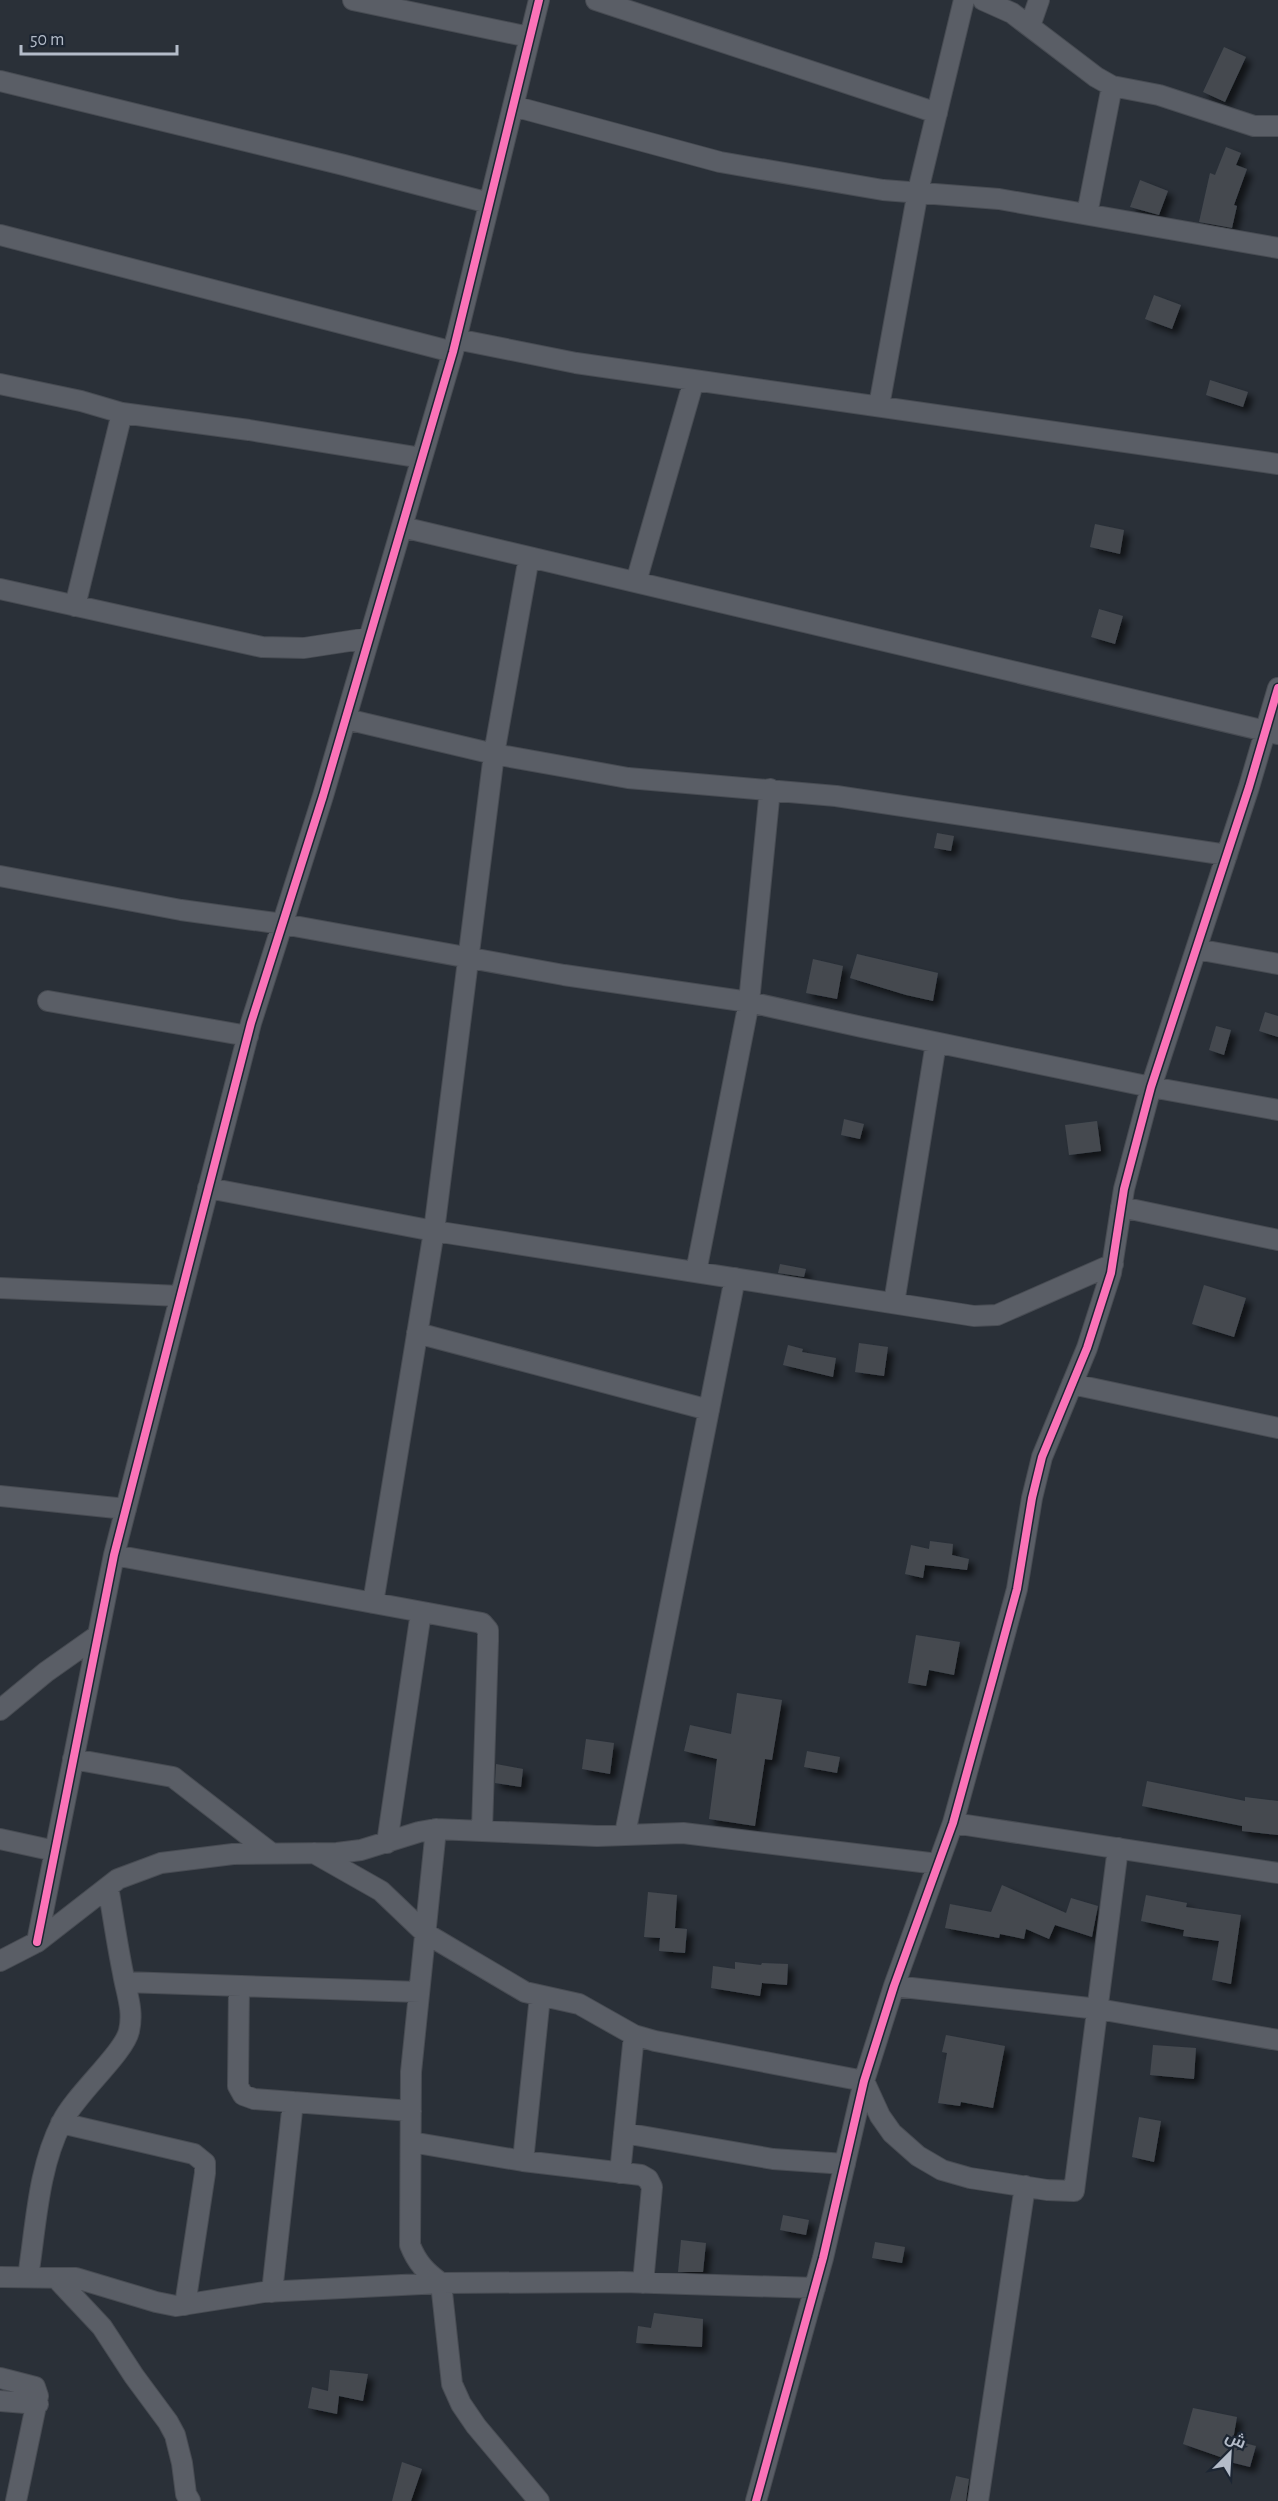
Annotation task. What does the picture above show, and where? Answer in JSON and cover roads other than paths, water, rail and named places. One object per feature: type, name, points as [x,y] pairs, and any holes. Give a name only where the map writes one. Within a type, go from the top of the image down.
[{"type":"street","points":[[353,0],[530,37]]},
{"type":"street","points":[[37,1942],[114,1555],[180,1296],[248,1036],[346,719],[455,346],[539,0]]},
{"type":"street","points":[[596,0],[937,113]]},
{"type":"street","points":[[879,406],[918,192],[964,0]]},
{"type":"street","points":[[982,0],[1012,13],[1096,77],[1112,86],[1159,95],[1254,126],[1278,126]]},
{"type":"street","points":[[1030,26],[1039,0]]},
{"type":"street","points":[[0,81],[489,203]]},
{"type":"street","points":[[1087,214],[1112,86]]},
{"type":"street","points":[[513,106],[720,162],[883,190],[999,199],[1278,248]]},
{"type":"street","points":[[0,235],[455,346],[1278,464]]},
{"type":"street","points":[[636,582],[694,380]]},
{"type":"street","points":[[0,384],[81,401],[122,413],[249,430],[422,458]]},
{"type":"street","points":[[75,606],[122,413]]},
{"type":"street","points":[[402,527],[1272,732]]},
{"type":"street","points":[[373,1603],[434,1231],[494,754],[529,557]]},
{"type":"street","points":[[0,589],[262,647],[304,648],[369,638]]},
{"type":"street","points":[[756,2501],[815,2288],[864,2081],[894,1986],[953,1823],[1017,1589],[1038,1473],[1087,1347],[1113,1264],[1121,1207],[1151,1087],[1227,855],[1272,732],[1278,688]]},
{"type":"street","points":[[346,719],[494,754],[628,778],[836,796],[1227,855]]},
{"type":"street","points":[[696,1272],[750,1002],[770,789]]},
{"type":"street","points":[[0,876],[181,910],[283,924],[564,975],[750,1002],[1151,1087],[1278,1110]]},
{"type":"street","points":[[1196,949],[1278,964]]},
{"type":"street","points":[[48,1001],[248,1036]]},
{"type":"street","points":[[894,1303],[936,1043]]},
{"type":"street","points":[[208,1188],[434,1231],[974,1316],[997,1315],[1113,1264]]},
{"type":"street","points":[[1121,1207],[1278,1240]]},
{"type":"street","points":[[625,1834],[735,1278]]},
{"type":"street","points":[[0,1288],[180,1296]]},
{"type":"street","points":[[417,1333],[709,1410]]},
{"type":"street","points":[[1072,1384],[1278,1428]]},
{"type":"street","points":[[0,1496],[126,1509]]},
{"type":"street","points":[[114,1555],[482,1623],[488,1630],[482,1830]]},
{"type":"street","points":[[387,1843],[421,1612]]},
{"type":"street","points":[[0,1710],[46,1672],[97,1636]]},
{"type":"street","points":[[73,1759],[173,1777],[271,1853]]},
{"type":"street","points":[[953,1823],[1278,1873]]},
{"type":"street","points":[[0,1961],[37,1942],[118,1879],[161,1863],[233,1854],[361,1850],[436,1829],[597,1836],[683,1833],[938,1864]]},
{"type":"street","points":[[436,1829],[411,2072],[410,2245],[415,2259],[425,2271],[441,2283],[452,2384],[461,2404],[476,2426],[539,2501]]},
{"type":"street","points":[[0,1839],[55,1851]]},
{"type":"street","points":[[864,2081],[880,2116],[892,2133],[918,2156],[942,2170],[970,2178],[1047,2190],[1074,2191],[1118,1848]]},
{"type":"street","points":[[314,1853],[381,1891],[425,1933],[525,1992],[579,2004],[634,2035],[655,2041],[864,2081]]},
{"type":"street","points":[[28,2277],[47,2156],[61,2122],[75,2100],[129,2033],[131,2016],[129,1993],[108,1887]]},
{"type":"street","points":[[125,1982],[419,1992]]},
{"type":"street","points":[[239,1986],[240,2091],[254,2099],[411,2111]]},
{"type":"street","points":[[894,1986],[1098,2009],[1278,2040]]},
{"type":"street","points":[[523,2161],[540,1996]]},
{"type":"street","points":[[620,2173],[634,2035]]},
{"type":"street","points":[[273,2292],[293,2102]]},
{"type":"street","points":[[61,2122],[194,2154],[205,2163],[185,2305]]},
{"type":"street","points":[[624,2133],[773,2159],[845,2164]]},
{"type":"street","points":[[411,2142],[523,2161],[641,2175],[648,2179],[652,2187],[644,2283]]},
{"type":"street","points":[[978,2501],[1025,2186]]},
{"type":"street","points":[[0,2277],[56,2278],[94,2282],[156,2302],[185,2305],[273,2292],[441,2283],[644,2283],[815,2288]]},
{"type":"street","points":[[56,2278],[102,2327],[168,2422],[175,2435],[186,2494],[190,2501]]},
{"type":"street","points":[[0,2378],[35,2387],[38,2404],[16,2501]]},
{"type":"street","points":[[0,2401],[38,2404]]}]
